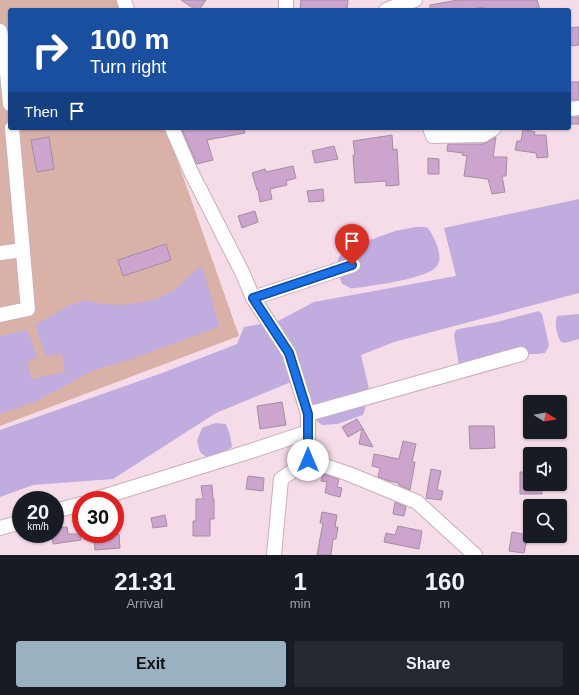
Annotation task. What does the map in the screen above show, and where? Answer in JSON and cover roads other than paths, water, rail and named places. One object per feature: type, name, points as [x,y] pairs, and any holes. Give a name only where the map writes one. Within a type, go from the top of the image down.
[{"type":"street","points":[[398,6],[415,0]]},
{"type":"street","points":[[0,31],[8,89]]},
{"type":"street","points":[[173,130],[191,172],[243,274],[253,298],[289,353],[308,414],[308,460]]},
{"type":"street","points":[[431,130],[433,136],[483,135],[491,130]]},
{"type":"street","points":[[0,315],[28,308],[23,250],[8,131]]},
{"type":"street","points":[[0,253],[23,250]]},
{"type":"street","points":[[253,298],[352,265]]},
{"type":"street","points":[[308,414],[521,354]]},
{"type":"street","points":[[122,491],[308,432]]},
{"type":"street","points":[[274,555],[281,479],[308,460]]},
{"type":"street","points":[[308,460],[349,474],[417,502],[475,555]]},
{"type":"street","points":[[0,528],[12,525]]}]
